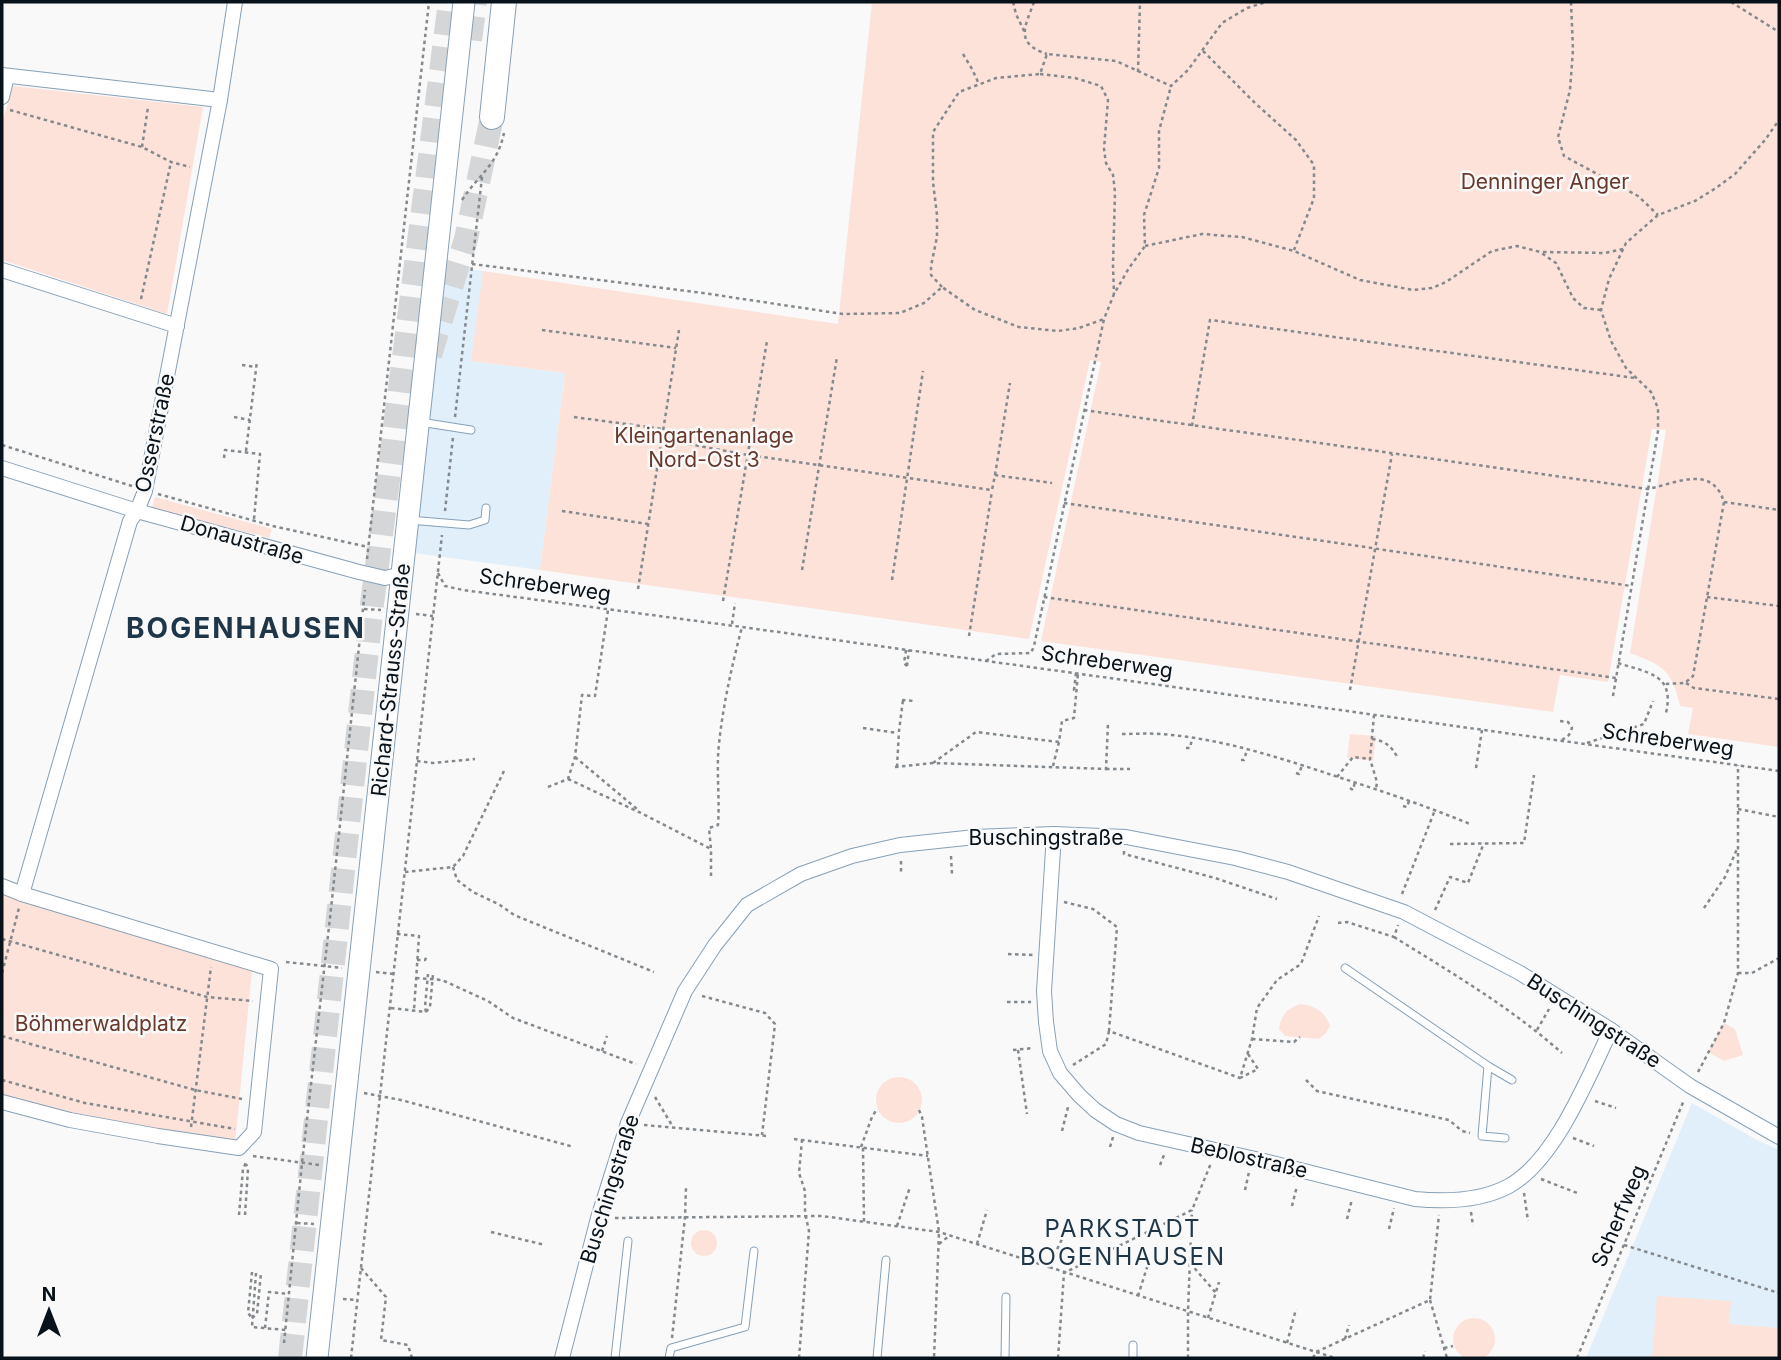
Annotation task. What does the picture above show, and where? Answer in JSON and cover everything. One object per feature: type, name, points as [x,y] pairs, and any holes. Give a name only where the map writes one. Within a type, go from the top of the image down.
[{"type":"highway","points":[[492,117],[504,2]]},
{"type":"main road","name":"Richard-Strauss-Straße","points":[[317,1358],[464,2]]},
{"type":"street","name":"Osserstraße","points":[[22,894],[130,521],[145,491],[220,100],[235,2]]},
{"type":"street","points":[[3,102],[5,76],[220,100]]},
{"type":"street","points":[[2,271],[177,326]]},
{"type":"street","name":"Donaustraße","points":[[2,468],[137,511],[366,574],[385,578],[402,574]]},
{"type":"street","name":"Buschingstraße","points":[[562,1358],[598,1218],[628,1124],[685,991],[715,945],[747,905],[801,874],[852,856],[900,845],[951,839],[1054,834],[1126,837],[1235,858],[1288,872],[1400,911],[1520,973],[1611,1030],[1690,1086],[1779,1136]]},
{"type":"street","name":"Beblostraße","points":[[1054,834],[1044,991],[1050,1051],[1060,1073],[1095,1110],[1116,1124],[1139,1133],[1415,1199],[1441,1201],[1474,1197],[1510,1185],[1543,1156],[1560,1133],[1611,1030]]},
{"type":"street","points":[[2,886],[271,969],[254,1132],[239,1149],[70,1120],[2,1102]]},
{"type":"lane","points":[[419,422],[471,430]]},
{"type":"lane","points":[[408,520],[469,525],[485,520],[486,508]]},
{"type":"lane","points":[[1345,968],[1512,1080]]},
{"type":"lane","points":[[1488,1066],[1482,1136],[1505,1138]]},
{"type":"lane","points":[[615,1358],[628,1241]]},
{"type":"lane","points":[[669,1358],[671,1348],[745,1326],[754,1251]]},
{"type":"lane","points":[[877,1358],[886,1260]]},
{"type":"lane","points":[[1005,1358],[1006,1297]]},
{"type":"lane","points":[[1133,1345],[1133,1358]]},
{"type":"path","points":[[284,1343],[429,2]]},
{"type":"path","points":[[1013,2],[1028,44],[1038,51],[1116,61],[1171,86]]},
{"type":"path","points":[[1024,31],[1034,2]]},
{"type":"path","points":[[1138,72],[1140,2]]},
{"type":"path","points":[[986,661],[996,654],[1031,653],[1104,320],[1114,294],[1145,246],[1144,215],[1159,168],[1159,131],[1171,86],[1188,70],[1222,23],[1247,8],[1266,2]]},
{"type":"path","points":[[1571,2],[1573,50],[1570,90],[1558,136],[1564,156],[1638,196],[1658,215]]},
{"type":"path","points":[[1731,2],[1779,32]]},
{"type":"path","points":[[1203,51],[1297,140],[1314,165],[1314,198],[1294,251]]},
{"type":"path","points":[[963,54],[979,84]]},
{"type":"path","points":[[1040,74],[1047,54]]},
{"type":"path","points":[[1104,320],[1058,331],[1019,327],[975,310],[942,287],[931,275],[937,237],[933,132],[959,92],[996,78],[1040,74],[1075,78],[1101,86],[1108,100],[1104,149],[1106,163],[1113,175],[1115,192],[1112,265],[1114,294]]},
{"type":"path","points":[[142,147],[150,93]]},
{"type":"path","points":[[3,102],[142,147],[171,162],[200,169]]},
{"type":"path","points":[[1613,695],[1658,431],[1658,408],[1651,392],[1626,368],[1611,341],[1601,310],[1609,279],[1626,243],[1658,215],[1695,201],[1735,174],[1779,120]]},
{"type":"path","points":[[138,313],[171,162]]},
{"type":"path","points":[[351,1358],[482,177]]},
{"type":"path","points":[[1145,246],[1202,234],[1242,237],[1294,251],[1360,280],[1413,290],[1432,289],[1492,251],[1517,246],[1540,252],[1605,253],[1623,249]]},
{"type":"path","points":[[1540,252],[1556,264],[1573,298],[1584,307],[1601,310]]},
{"type":"path","points":[[472,264],[703,293],[843,314],[900,313],[924,303],[942,287]]},
{"type":"path","points":[[1192,426],[1210,320],[1636,378]]},
{"type":"path","points":[[542,330],[676,348]]},
{"type":"path","points":[[638,589],[679,330]]},
{"type":"path","points":[[723,601],[767,341]]},
{"type":"path","points":[[802,570],[837,357]]},
{"type":"path","points":[[246,452],[257,360]]},
{"type":"path","points":[[242,365],[256,367]]},
{"type":"path","points":[[892,580],[923,371]]},
{"type":"path","points":[[969,636],[1010,383]]},
{"type":"path","points":[[1084,410],[1648,489],[1694,478],[1709,480],[1720,489],[1724,502],[1693,676],[1685,683]]},
{"type":"path","points":[[573,416],[663,429]]},
{"type":"path","points":[[234,417],[250,419]]},
{"type":"path","points":[[661,439],[748,455],[992,490]]},
{"type":"path","points":[[2,445],[145,491],[253,521],[369,547]]},
{"type":"path","points":[[224,458],[225,450],[260,454],[253,521]]},
{"type":"path","points":[[1350,690],[1392,454]]},
{"type":"path","points":[[995,475],[1052,483]]},
{"type":"path","points":[[1724,502],[1779,510]]},
{"type":"path","points":[[1064,503],[1631,586]]},
{"type":"path","points":[[562,512],[648,524]]},
{"type":"path","name":"Schreberweg","points":[[438,573],[445,586],[1779,771]]},
{"type":"path","points":[[1044,597],[1616,678]]},
{"type":"path","points":[[1707,597],[1779,606]]},
{"type":"path","points":[[732,626],[735,603]]},
{"type":"path","points":[[363,608],[382,610]]},
{"type":"path","points":[[568,779],[575,757],[582,695],[595,696],[608,610]]},
{"type":"path","points":[[415,614],[433,616]]},
{"type":"path","points":[[710,876],[709,828],[718,825],[719,815],[718,746],[742,627]]},
{"type":"path","points":[[1618,663],[1651,674],[1665,684],[1685,683],[1694,688],[1779,699]]},
{"type":"path","points":[[1053,768],[1059,742],[1058,726],[1062,721],[1074,718],[1077,673]]},
{"type":"path","points":[[1665,684],[1669,699],[1666,713]]},
{"type":"path","points":[[914,702],[902,700],[896,767],[933,763],[1130,769]]},
{"type":"path","points":[[1584,744],[1644,723],[1653,702]]},
{"type":"path","points":[[1374,715],[1370,759],[1377,782],[1376,789]]},
{"type":"path","points":[[1560,720],[1568,722],[1572,728],[1569,735],[1560,741]]},
{"type":"path","points":[[1106,769],[1108,723]]},
{"type":"path","points":[[933,763],[975,732],[977,726]]},
{"type":"path","points":[[863,728],[897,733]]},
{"type":"path","points":[[1476,768],[1482,730]]},
{"type":"path","points":[[975,732],[1059,742]]},
{"type":"path","points":[[1122,734],[1160,734],[1193,738],[1247,750],[1337,776],[1469,824]]},
{"type":"path","points":[[1186,748],[1190,748],[1193,738]]},
{"type":"path","points":[[1372,739],[1384,741],[1398,758]]},
{"type":"path","points":[[1241,760],[1244,760],[1247,750]]},
{"type":"path","points":[[575,757],[641,813]]},
{"type":"path","points":[[1337,776],[1353,757],[1370,759]]},
{"type":"path","points":[[417,761],[433,764],[475,759]]},
{"type":"path","points":[[1296,773],[1299,774],[1302,765]]},
{"type":"path","name":"Scherfweg","points":[[1577,1358],[1690,1086],[1724,1023],[1738,973],[1738,765]]},
{"type":"path","points":[[405,872],[453,867],[463,856],[504,771]]},
{"type":"path","points":[[1450,844],[1524,844],[1534,775]]},
{"type":"path","points":[[548,787],[568,779],[711,849]]},
{"type":"path","points":[[1350,789],[1353,790],[1355,782]]},
{"type":"path","points":[[1403,806],[1407,807],[1409,801]]},
{"type":"path","points":[[1738,809],[1779,817]]},
{"type":"path","points":[[1394,937],[1400,911],[1435,810]]},
{"type":"path","points":[[1126,837],[1124,854],[1215,878],[1277,900]]},
{"type":"path","points":[[951,839],[952,874]]},
{"type":"path","points":[[1428,925],[1450,877],[1468,883],[1484,843]]},
{"type":"path","points":[[1704,908],[1725,877],[1738,846]]},
{"type":"path","points":[[453,867],[457,880],[514,915],[654,972]]},
{"type":"path","points":[[2,972],[22,894]]},
{"type":"path","points":[[1060,1073],[1106,1044],[1117,927],[1093,909],[1072,904]]},
{"type":"path","points":[[1240,1078],[1252,1039],[1257,1009],[1277,980],[1301,964],[1319,916]]},
{"type":"path","points":[[1338,923],[1348,922],[1394,937],[1483,992],[1537,1030],[1562,1052]]},
{"type":"path","points":[[397,934],[419,936],[414,1010]]},
{"type":"path","points":[[2,939],[207,997],[268,1002]]},
{"type":"path","points":[[190,1141],[213,952]]},
{"type":"path","points":[[1009,954],[1034,955]]},
{"type":"path","points":[[417,960],[425,960],[427,956]]},
{"type":"path","points":[[1738,973],[1752,973],[1779,958]]},
{"type":"path","points":[[271,969],[281,961],[343,968]]},
{"type":"path","points":[[376,972],[394,974]]},
{"type":"path","points":[[430,974],[430,1007],[426,1012],[425,1007],[430,974]]},
{"type":"path","points":[[416,978],[442,981],[488,1001],[513,1018],[602,1051],[648,1076],[673,1127]]},
{"type":"path","points":[[628,1124],[764,1135],[775,1024],[765,1013],[685,991]]},
{"type":"path","points":[[1537,1030],[1557,996]]},
{"type":"path","points":[[1007,1002],[1033,1002]]},
{"type":"path","points":[[390,1008],[426,1012]]},
{"type":"path","points":[[1108,1031],[1240,1078],[1258,1069],[1248,1054]]},
{"type":"path","points":[[2,1036],[195,1090],[257,1102]]},
{"type":"path","points":[[602,1051],[607,1037]]},
{"type":"path","points":[[1252,1039],[1294,1042],[1300,1037]]},
{"type":"path","points":[[1027,1114],[1016,1050],[1039,1048]]},
{"type":"path","points":[[2,1080],[85,1103],[254,1132]]},
{"type":"path","points":[[1306,1080],[1317,1091],[1449,1120],[1462,1131],[1482,1136]]},
{"type":"path","points":[[364,1093],[401,1100],[574,1147]]},
{"type":"path","points":[[1595,1101],[1616,1108]]},
{"type":"path","points":[[1062,1131],[1068,1105]]},
{"type":"path","points":[[864,1222],[862,1148],[877,1109]]},
{"type":"path","points":[[919,1110],[939,1233],[934,1358]]},
{"type":"path","points":[[1110,1147],[1113,1137]]},
{"type":"path","points":[[1573,1138],[1594,1146]]},
{"type":"path","points":[[794,1139],[928,1156]]},
{"type":"path","points":[[799,1358],[809,1231],[805,1191],[799,1173],[802,1140]]},
{"type":"path","points":[[1188,1358],[1192,1210],[1215,1150]]},
{"type":"path","points":[[1160,1165],[1165,1152]]},
{"type":"path","points":[[239,1215],[243,1169],[247,1155],[324,1166]]},
{"type":"path","points":[[244,1215],[248,1169],[246,1164]]},
{"type":"path","points":[[1245,1189],[1250,1172]]},
{"type":"path","points":[[1540,1179],[1577,1193]]},
{"type":"path","points":[[1292,1206],[1298,1183]]},
{"type":"path","points":[[897,1226],[910,1187]]},
{"type":"path","points":[[671,1348],[686,1188]]},
{"type":"path","points":[[1524,1194],[1528,1221]]},
{"type":"path","points":[[1348,1219],[1353,1196]]},
{"type":"path","points":[[1441,1201],[1430,1300],[1447,1358]]},
{"type":"path","points":[[1389,1229],[1395,1205]]},
{"type":"path","points":[[976,1245],[987,1210]]},
{"type":"path","points":[[1064,1273],[1192,1210]]},
{"type":"path","points":[[1471,1212],[1473,1226]]},
{"type":"path","points":[[598,1218],[822,1216],[939,1233],[1335,1358]]},
{"type":"path","points":[[297,1223],[315,1224]]},
{"type":"path","points":[[491,1232],[545,1245]]},
{"type":"path","points":[[1048,1268],[1064,1235]]},
{"type":"path","points":[[939,1244],[949,1236]]},
{"type":"path","points":[[1624,1245],[1779,1293]]},
{"type":"path","points":[[1138,1296],[1149,1261]]},
{"type":"path","points":[[1190,1263],[1216,1293]]},
{"type":"path","points":[[361,1268],[386,1297],[381,1340],[408,1345],[412,1358]]},
{"type":"path","points":[[256,1273],[252,1327],[285,1330]]},
{"type":"path","points":[[252,1318],[248,1313],[256,1273]]},
{"type":"path","points":[[252,1318],[257,1314],[256,1273]]},
{"type":"path","points":[[1058,1358],[1064,1273]]},
{"type":"path","points":[[1208,1318],[1219,1282]]},
{"type":"path","points":[[265,1328],[269,1292],[289,1294]]},
{"type":"path","points":[[339,1299],[357,1300]]},
{"type":"path","points":[[1314,1358],[1316,1352],[1430,1300]]},
{"type":"path","points":[[1287,1343],[1296,1309]]},
{"type":"path","points":[[1345,1339],[1349,1325]]},
{"type":"path","points":[[1444,1348],[1453,1346]]},
{"type":"path","points":[[1423,1358],[1425,1351]]},
{"type":"shaded area","points":[[431,264],[483,271],[472,361],[565,373],[540,570],[399,551]]},
{"type":"shaded area","points":[[1692,1103],[1779,1150],[1779,1358],[1586,1358]]},
{"type":"green space","points":[[872,2],[1779,2],[1779,747],[1688,734],[1693,708],[1680,706],[1673,684],[1664,670],[1630,653],[1666,430],[1652,429],[1608,682],[1560,675],[1553,712],[1041,641],[1101,362],[1090,360],[1029,639],[540,570],[565,373],[471,361],[483,271],[838,324]]},
{"type":"green space","points":[[13,86],[203,107],[167,314],[2,260],[2,123]]},
{"type":"green space","points":[[155,497],[272,529],[269,538],[152,508]]},
{"type":"green space","points":[[1350,734],[1376,736],[1373,761],[1347,758]]},
{"type":"green space","name":"Böhmerwaldplatz","points":[[2,892],[252,970],[235,1144],[81,1118],[2,1097]]},
{"type":"green space","points":[[1301,1004],[1319,1010],[1328,1021],[1330,1026],[1319,1039],[1285,1036],[1279,1029],[1286,1012]]},
{"type":"green space","points":[[1724,1023],[1735,1029],[1743,1055],[1724,1061],[1708,1052]]},
{"type":"green space","points":[[899,1077],[915,1084],[922,1100],[915,1116],[899,1123],[883,1116],[876,1100],[883,1084]]},
{"type":"green space","points":[[704,1230],[713,1234],[717,1243],[713,1252],[704,1256],[695,1252],[691,1243],[695,1234]]},
{"type":"green space","points":[[1657,1296],[1731,1301],[1729,1324],[1779,1328],[1779,1358],[1652,1358]]},
{"type":"green space","points":[[1474,1318],[1489,1324],[1495,1339],[1489,1354],[1474,1360],[1459,1354],[1453,1339],[1459,1324]]},
{"type":"tunnel","points":[[290,1358],[372,604],[450,2]]},
{"type":"tunnel","points":[[470,40],[475,2]]},
{"type":"tunnel","points":[[430,355],[466,239],[492,117]]},
{"type":"district","name":"BOGENHAUSEN","points":[[246,628]]},
{"type":"district","name":"PARKSTADT BOGENHAUSEN","points":[[1123,1243]]},
{"type":"park label","name":"Denninger Anger","points":[[1545,182]]},
{"type":"park label","name":"Kleingartenanlage Nord-Ost 3","points":[[704,448]]}]
